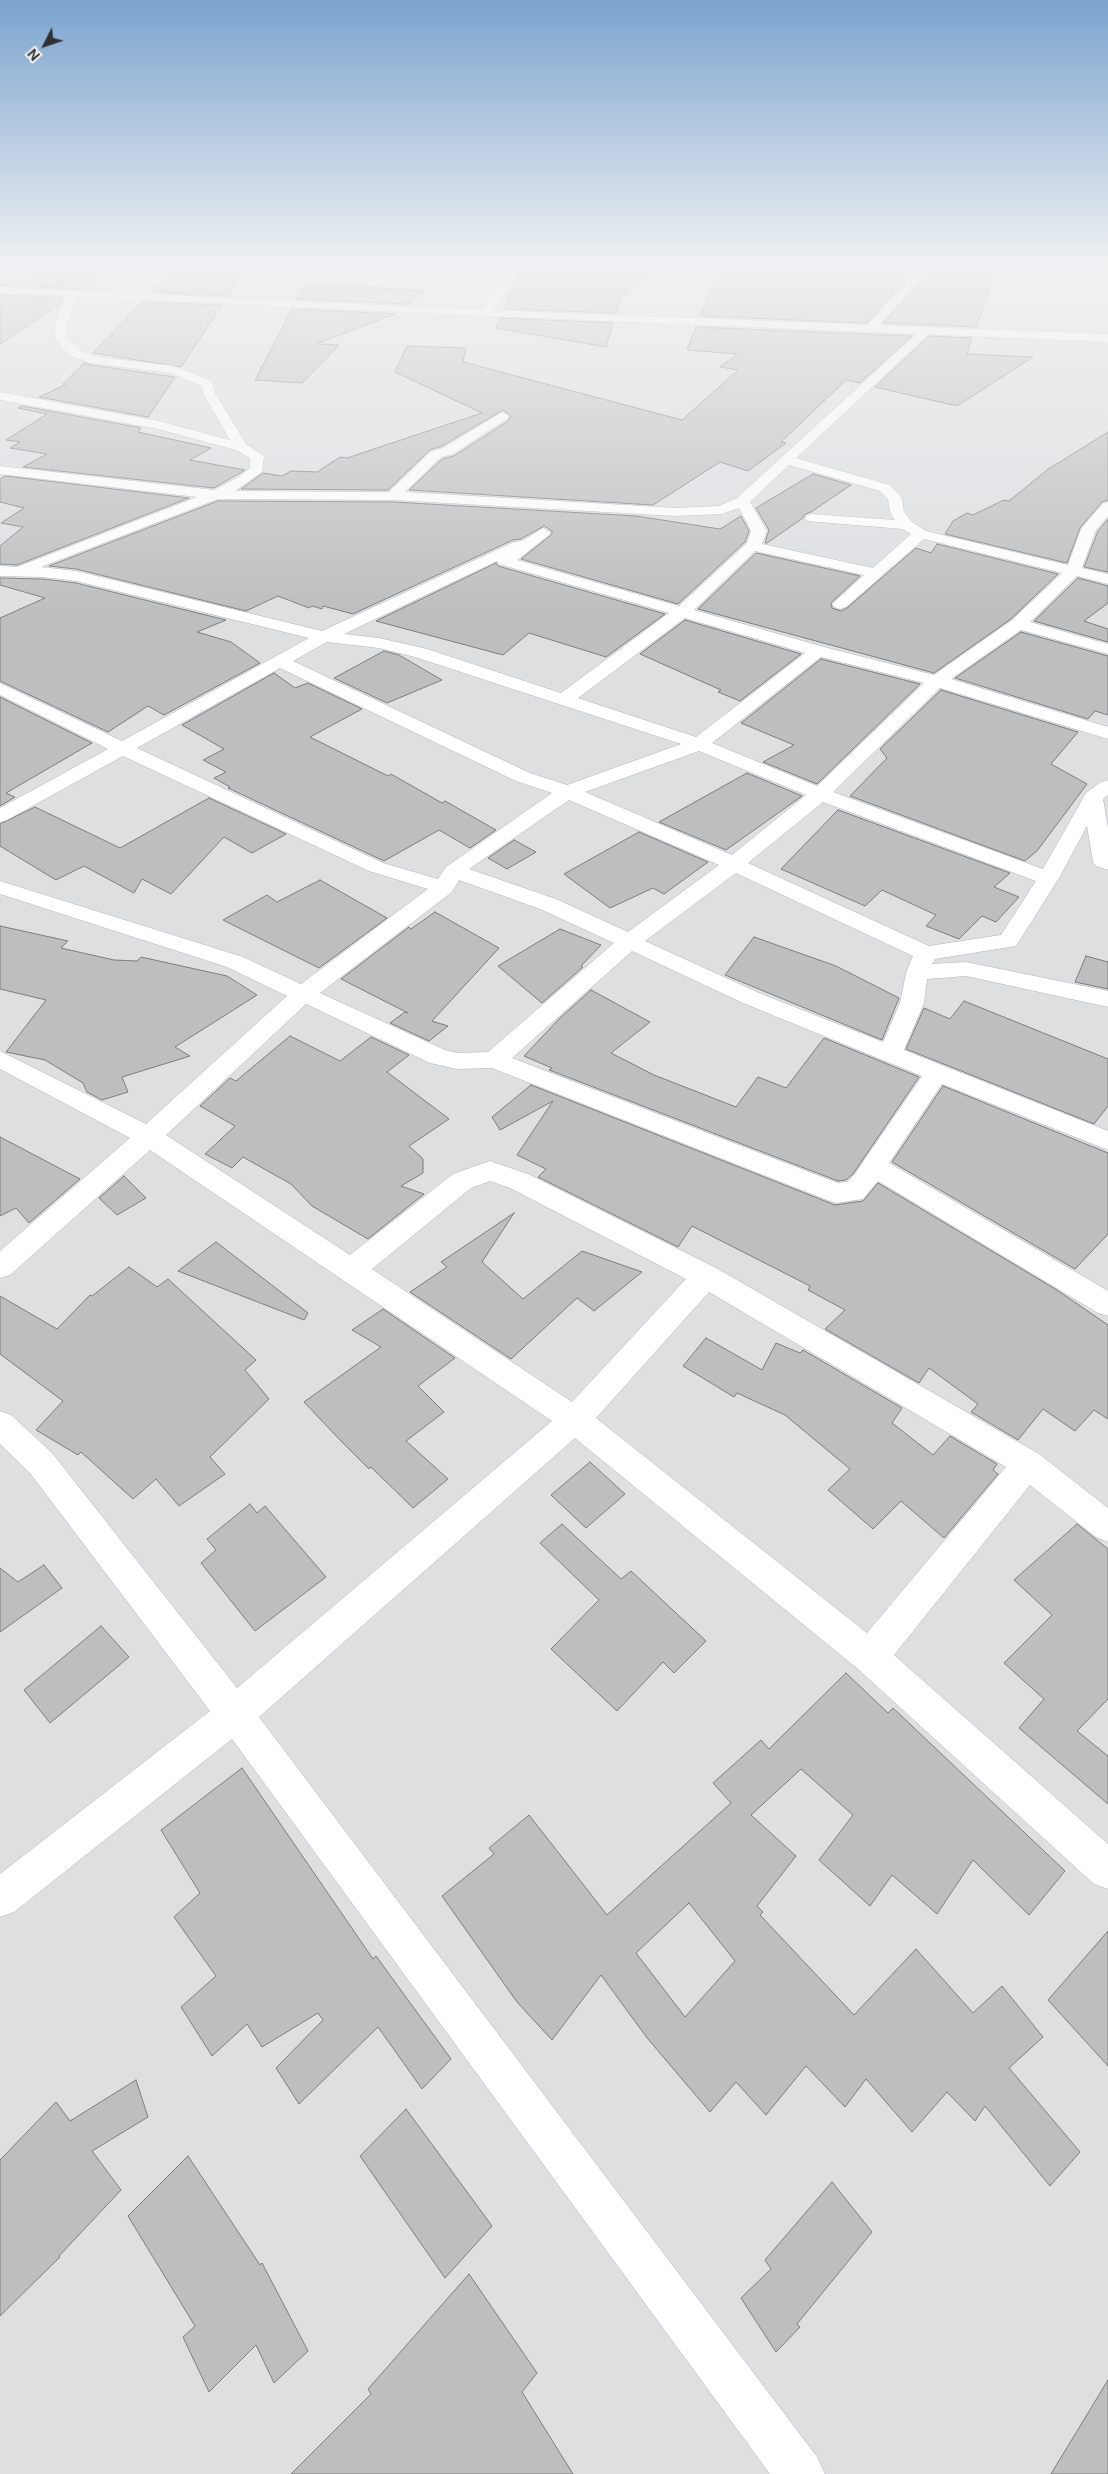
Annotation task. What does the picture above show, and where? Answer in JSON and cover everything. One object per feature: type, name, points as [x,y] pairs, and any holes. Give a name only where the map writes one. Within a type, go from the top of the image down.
[{"type":"street","points":[[204,382],[208,384],[209,393],[241,447]]},
{"type":"street","points":[[722,510],[742,501],[871,382]]},
{"type":"street","points":[[0,396],[159,425],[241,447],[256,456],[257,469],[242,481],[216,495],[5,574]]},
{"type":"street","points":[[393,496],[436,454],[448,451],[502,416]]},
{"type":"street","points":[[787,460],[885,488],[895,498],[897,512],[907,524],[921,534],[1108,579]]},
{"type":"street","points":[[0,470],[216,495],[393,496],[592,509],[676,512],[722,510],[751,517]]},
{"type":"street","points":[[565,699],[682,612],[752,546],[757,540],[759,531],[742,501]]},
{"type":"street","points":[[494,1060],[629,942],[734,864],[820,794],[937,681],[1018,624],[1074,571],[1089,529],[1108,506]]},
{"type":"street","points":[[0,816],[324,637],[440,584],[592,509]]},
{"type":"street","points":[[812,518],[907,524]]},
{"type":"street","points":[[543,533],[505,561],[818,651],[937,681],[1108,733]]},
{"type":"street","points":[[840,604],[921,534]]},
{"type":"street","points":[[752,546],[876,573]]},
{"type":"street","points":[[5,574],[43,572],[76,576],[324,637],[379,643],[421,653],[699,744],[820,794],[1048,878]]},
{"type":"street","points":[[1018,624],[1108,649]]},
{"type":"street","points":[[0,1267],[148,1137],[302,995],[449,879],[566,792],[699,744],[818,651]]},
{"type":"street","points":[[279,661],[523,777],[566,792],[734,864],[921,963],[966,969],[1108,999]]},
{"type":"street","points":[[0,688],[121,748],[376,867],[449,879],[548,904],[751,998],[936,1074],[1108,1141]]},
{"type":"street","points":[[1100,792],[1103,862],[1108,864]]},
{"type":"street","points":[[921,963],[1008,941],[1100,792]]},
{"type":"street","points":[[0,888],[235,962],[302,995],[439,1057],[457,1061],[494,1060],[836,1193],[854,1192],[936,1074]]},
{"type":"street","points":[[890,1054],[912,1003],[921,963]]},
{"type":"street","points":[[0,1059],[172,1149],[576,1420],[870,1657],[1108,1870]]},
{"type":"street","points":[[873,1166],[1108,1305]]},
{"type":"street","points":[[351,1270],[462,1181],[490,1171],[519,1181],[706,1276],[1028,1464],[1108,1527]]},
{"type":"street","points":[[0,1898],[235,1714],[576,1420],[706,1276]]},
{"type":"street","points":[[0,1424],[41,1463],[235,1714],[800,2474]]},
{"type":"street","points":[[870,1657],[1028,1464]]},
{"type":"building","points":[[65,382],[171,382],[148,417],[39,397],[65,385],[63,384]]},
{"type":"building","points":[[417,382],[540,382],[682,420],[724,382],[843,382],[781,442],[786,443],[748,471],[720,462],[653,505],[409,490],[442,459],[454,456],[508,421],[511,416],[503,410],[442,446],[430,450],[388,490],[241,489],[263,473],[282,476],[291,471],[317,472],[340,457],[347,458],[482,413]]},
{"type":"building","points":[[880,382],[994,382],[957,406],[875,387]]},
{"type":"building","points":[[22,406],[141,428],[138,432],[211,448],[190,460],[245,470],[214,488],[23,467],[47,454],[10,448],[20,442],[6,440],[47,414],[18,408]]},
{"type":"building","points":[[1108,432],[1108,500],[1102,502],[1080,528],[1067,563],[945,534],[953,521],[967,513],[973,515],[1004,500],[1009,501],[1047,470]]},
{"type":"building","points":[[813,474],[851,485],[811,512],[805,514],[803,518],[765,543],[769,530],[756,508]]},
{"type":"building","points":[[5,476],[189,498],[17,565],[0,564],[0,546],[23,527],[1,523],[24,508],[0,502],[0,479]]},
{"type":"building","points":[[218,501],[393,502],[636,516],[720,529],[741,516],[749,531],[745,542],[678,604],[521,559],[552,534],[552,531],[544,526],[521,539],[513,540],[353,614],[323,606],[322,609],[312,606],[309,608],[278,596],[246,611],[76,569],[49,566]]},
{"type":"building","points":[[1108,519],[1108,572],[1084,567],[1098,531]]},
{"type":"building","points":[[937,544],[1058,574],[1011,619],[934,673],[698,609],[756,553],[860,576],[831,603],[832,608],[841,611],[847,608],[916,548],[931,553]]},
{"type":"building","points":[[496,563],[498,566],[665,614],[606,657],[529,633],[503,655],[376,621]]},
{"type":"building","points":[[0,578],[43,579],[76,583],[226,620],[197,632],[231,642],[260,663],[164,715],[148,706],[108,732],[0,681],[0,618],[45,598],[0,585]]},
{"type":"building","points":[[1078,578],[1108,586],[1108,603],[1084,621],[1108,629],[1108,642],[1034,621]]},
{"type":"building","points":[[685,620],[801,654],[740,701],[718,692],[721,690],[640,654]]},
{"type":"building","points":[[1021,632],[1108,656],[1108,715],[1095,711],[1088,719],[955,678]]},
{"type":"building","points":[[384,651],[399,655],[442,680],[387,703],[334,678]]},
{"type":"building","points":[[821,659],[920,684],[817,784],[763,762],[794,745],[741,723]]},
{"type":"building","points":[[274,673],[295,688],[308,683],[362,709],[310,737],[388,776],[391,774],[442,803],[445,801],[496,830],[470,848],[439,830],[384,861],[228,788],[230,787],[214,778],[226,772],[203,760],[224,749],[182,725]]},
{"type":"building","points":[[941,690],[1078,732],[1051,764],[1087,784],[1037,851],[1025,861],[850,796],[887,758],[880,749]]},
{"type":"building","points":[[0,697],[92,743],[6,793],[15,797],[0,806]]},
{"type":"building","points":[[747,773],[802,796],[726,850],[659,822]]},
{"type":"building","points":[[209,798],[286,834],[252,853],[224,837],[171,894],[142,879],[134,893],[84,866],[56,880],[0,846],[0,824],[35,807],[120,848]]},
{"type":"building","points":[[838,810],[1010,873],[994,887],[1019,897],[996,922],[982,916],[959,939],[926,926],[936,915],[882,890],[865,906],[781,869]]},
{"type":"building","points":[[639,832],[708,862],[664,894],[653,888],[610,908],[564,874]]},
{"type":"building","points":[[514,840],[536,852],[507,869],[488,858]]},
{"type":"building","points":[[320,880],[387,918],[319,968],[223,920],[267,895],[277,902]]},
{"type":"building","points":[[435,912],[499,948],[432,1021],[448,1026],[429,1041],[390,1023],[405,1012],[408,1013],[341,979],[409,927],[411,929]]},
{"type":"building","points":[[0,926],[68,941],[61,948],[114,960],[137,961],[141,957],[227,976],[257,995],[175,1047],[190,1056],[122,1077],[128,1092],[102,1100],[87,1092],[83,1083],[45,1060],[6,1052],[46,1000],[0,989]]},
{"type":"building","points":[[560,929],[601,945],[581,966],[583,967],[542,1003],[498,966]]},
{"type":"building","points":[[754,937],[836,966],[899,998],[882,1040],[725,975]]},
{"type":"building","points":[[1086,956],[1108,962],[1108,989],[1075,982]]},
{"type":"building","points":[[591,990],[650,1022],[611,1053],[654,1075],[736,1107],[758,1077],[786,1088],[824,1038],[919,1077],[853,1174],[846,1180],[838,1181],[549,1070],[552,1068],[524,1056],[560,1018]]},
{"type":"building","points":[[964,1001],[1108,1059],[1108,1106],[1094,1124],[906,1049],[924,1008],[950,1019]]},
{"type":"building","points":[[290,1036],[340,1061],[371,1037],[409,1055],[387,1072],[449,1119],[409,1146],[423,1159],[423,1173],[401,1186],[424,1194],[368,1239],[312,1206],[291,1184],[243,1157],[232,1168],[205,1154],[235,1126],[200,1106],[230,1078],[236,1081]]},
{"type":"building","points":[[531,1085],[835,1205],[863,1201],[878,1183],[1057,1290],[1108,1325],[1108,1419],[1094,1410],[1075,1431],[1043,1409],[1018,1440],[971,1412],[978,1404],[929,1368],[919,1383],[825,1329],[845,1310],[808,1290],[810,1286],[692,1226],[678,1247],[538,1177],[546,1169],[517,1155],[553,1101],[500,1130],[492,1117]]},
{"type":"building","points":[[943,1086],[1108,1153],[1108,1234],[1075,1269],[892,1162]]},
{"type":"building","points":[[0,1137],[80,1179],[29,1223],[16,1208],[0,1216]]},
{"type":"building","points":[[124,1176],[146,1198],[117,1215],[99,1198]]},
{"type":"building","points":[[514,1213],[482,1262],[523,1299],[582,1251],[642,1272],[594,1311],[577,1298],[511,1359],[410,1292],[447,1267],[441,1262]]},
{"type":"building","points":[[216,1242],[308,1313],[304,1320],[178,1271]]},
{"type":"building","points":[[129,1267],[157,1287],[168,1279],[256,1360],[245,1370],[269,1399],[210,1457],[225,1474],[179,1506],[156,1479],[133,1499],[81,1452],[78,1455],[36,1430],[63,1401],[0,1354],[0,1296],[57,1329],[90,1295],[92,1296]]},
{"type":"building","points":[[383,1309],[455,1358],[418,1386],[444,1412],[406,1441],[448,1479],[413,1508],[371,1467],[369,1469],[304,1402],[381,1347],[352,1330]]},
{"type":"building","points":[[706,1338],[762,1370],[776,1343],[800,1353],[803,1350],[902,1408],[892,1423],[933,1455],[950,1436],[997,1464],[993,1470],[998,1474],[944,1538],[901,1501],[873,1529],[828,1490],[850,1469],[785,1415],[737,1393],[734,1397],[683,1366]]},
{"type":"building","points":[[590,1462],[625,1494],[586,1528],[551,1495]]},
{"type":"building","points":[[250,1504],[257,1513],[265,1506],[326,1577],[255,1631],[201,1563],[216,1550],[207,1539]]},
{"type":"building","points":[[562,1524],[621,1579],[631,1571],[706,1641],[674,1673],[663,1662],[617,1711],[551,1649],[599,1600],[540,1543]]},
{"type":"building","points":[[1077,1524],[1108,1549],[1108,1699],[1077,1731],[1108,1756],[1108,1804],[1019,1728],[1044,1699],[1004,1663],[1052,1615],[1014,1580]]},
{"type":"building","points":[[44,1565],[62,1588],[0,1632],[0,1568],[18,1582]]},
{"type":"building","points":[[101,1626],[129,1657],[50,1723],[24,1690]]},
{"type":"building","points":[[846,1673],[888,1713],[893,1708],[1065,1871],[1029,1915],[973,1860],[937,1914],[892,1875],[870,1906],[819,1860],[853,1815],[801,1769],[751,1815],[796,1856],[757,1906],[763,1912],[760,1915],[854,2015],[916,1949],[973,2013],[1002,1986],[1043,2037],[1009,2068],[1080,2152],[1050,2186],[985,2106],[975,2121],[947,2092],[912,2132],[866,2079],[845,2107],[806,2066],[766,2115],[736,2082],[710,2112],[648,2039],[601,1975],[552,2040],[517,2002],[442,1896],[494,1854],[489,1848],[529,1815],[607,1915],[731,1803],[713,1783],[761,1740],[769,1749]],"holes":[[[689,1903],[735,1961],[685,2017],[636,1953]]]},
{"type":"building","points":[[242,1768],[373,1959],[376,1956],[451,2059],[422,2089],[378,2027],[299,2104],[276,2068],[323,2020],[318,2013],[262,2047],[247,2024],[212,2056],[181,2007],[216,1976],[174,1917],[200,1893],[161,1830]]},
{"type":"building","points":[[1108,1931],[1108,2066],[1048,2000]]},
{"type":"building","points":[[136,2080],[148,2117],[92,2151],[121,2190],[60,2257],[0,2316],[0,2160],[56,2102],[70,2121]]},
{"type":"building","points":[[406,2109],[492,2226],[445,2278],[360,2156]]},
{"type":"building","points":[[188,2156],[260,2265],[262,2263],[308,2351],[274,2383],[256,2345],[209,2392],[183,2337],[195,2326],[128,2216]]},
{"type":"building","points":[[832,2182],[872,2232],[797,2324],[800,2327],[776,2352],[741,2298],[771,2269],[765,2260]]},
{"type":"building","points":[[469,2274],[537,2373],[522,2392],[573,2474],[291,2474],[371,2394],[368,2389]]},
{"type":"building","points":[[1108,2380],[1108,2474],[1051,2474]]}]
